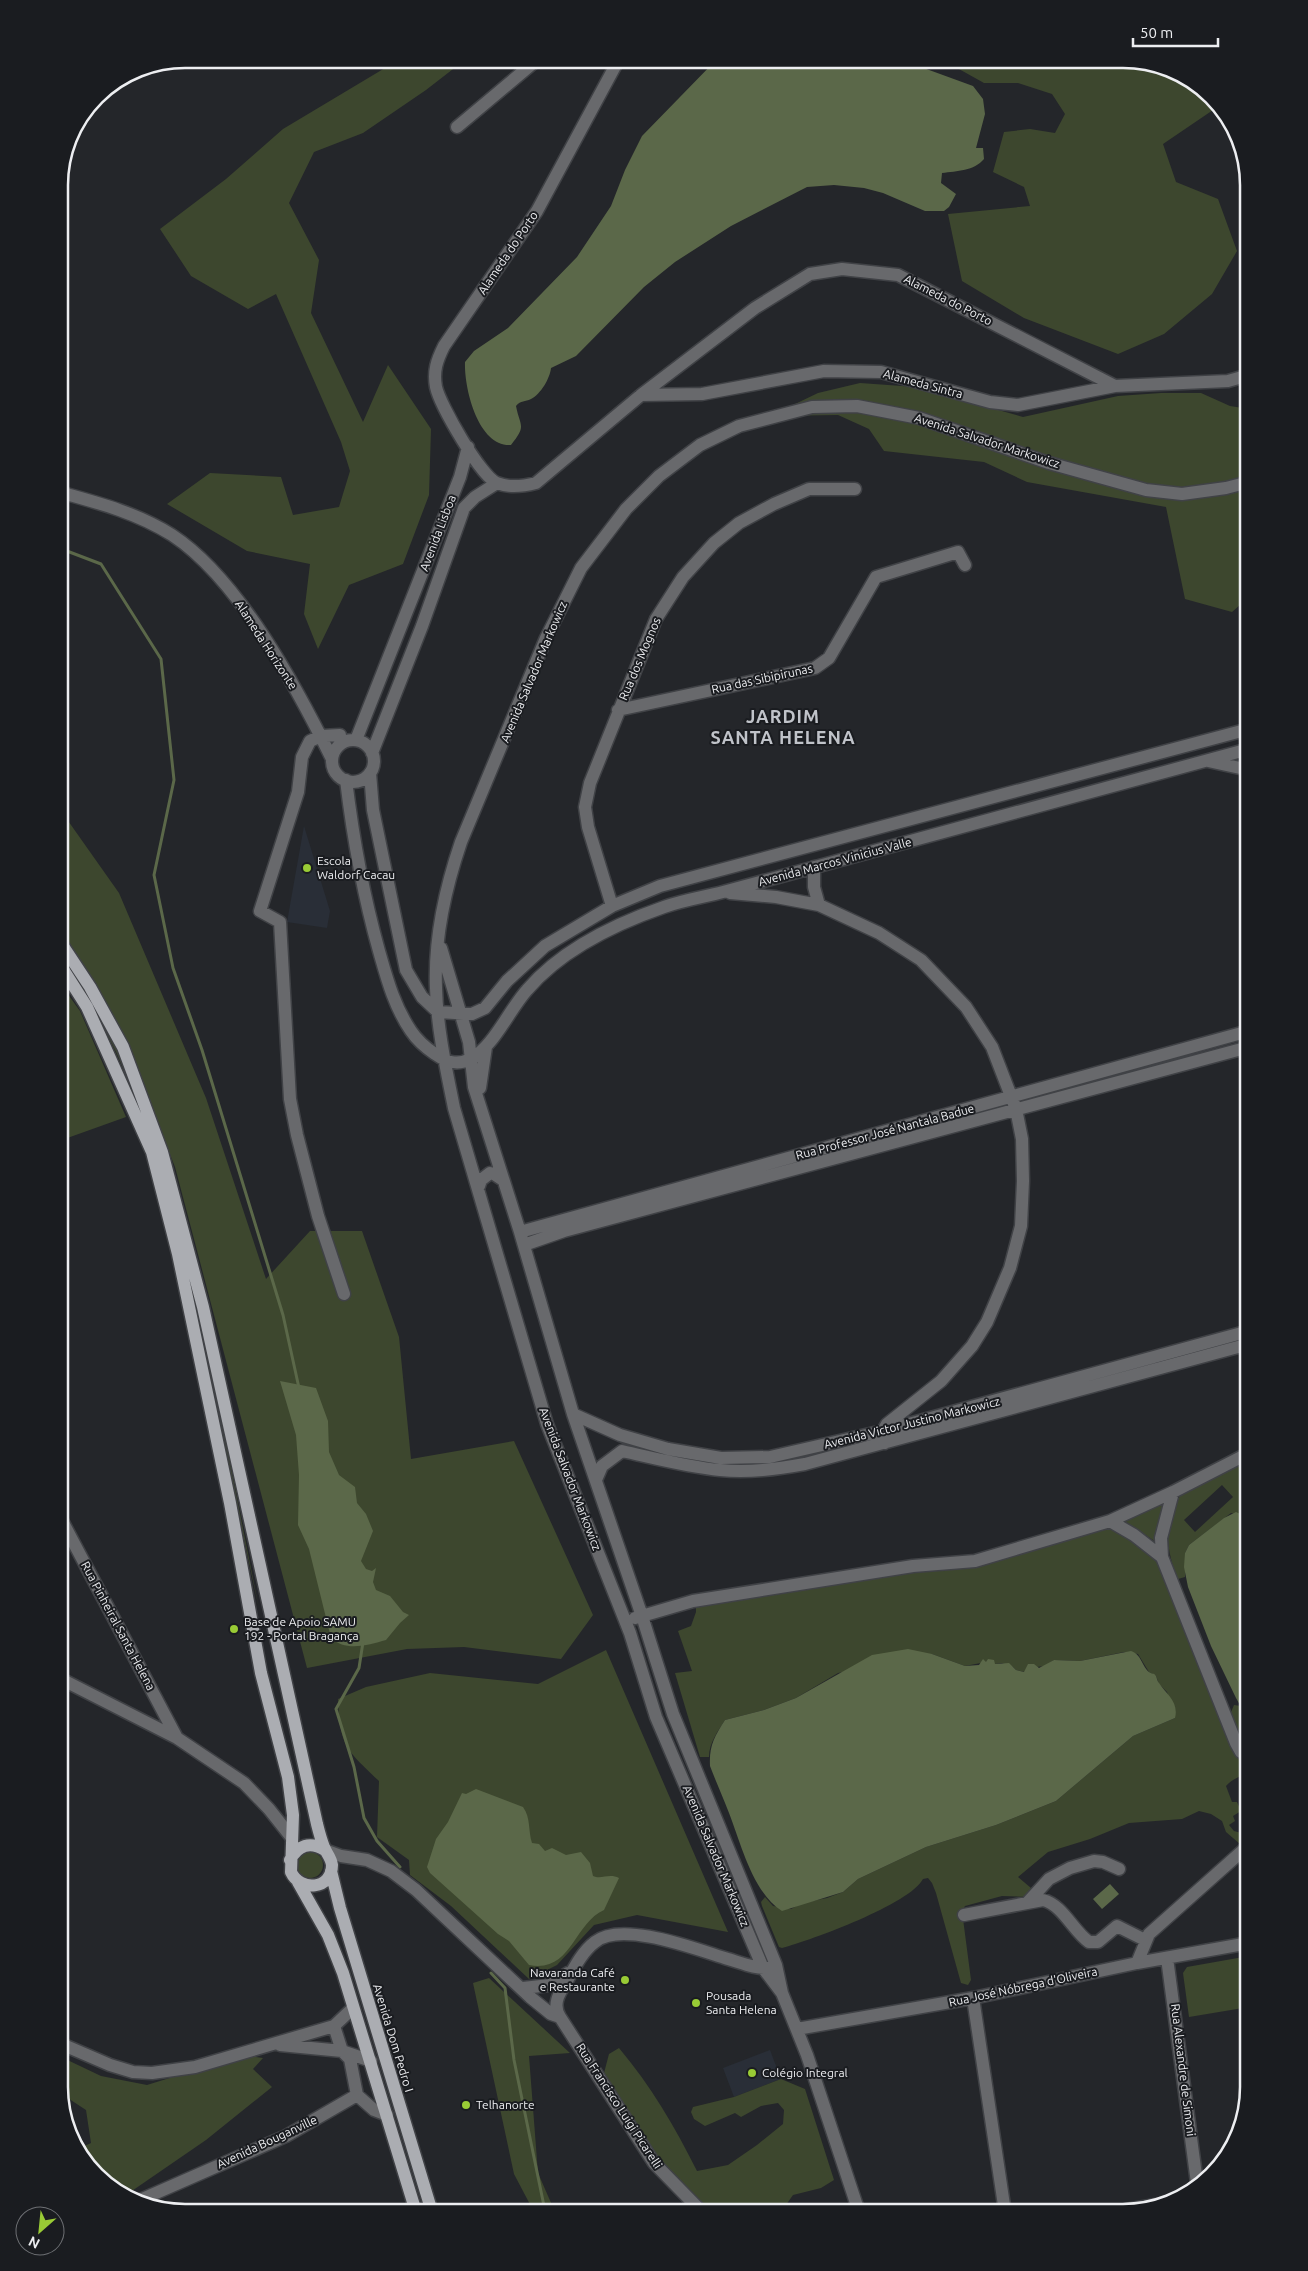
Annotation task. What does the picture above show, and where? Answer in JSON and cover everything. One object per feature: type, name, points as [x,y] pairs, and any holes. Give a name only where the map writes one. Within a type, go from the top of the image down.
[{"type":"main road","points":[[68,954],[90,987],[123,1047],[162,1152],[205,1316],[315,1815],[324,1850],[331,1860],[331,1871],[323,1882],[317,1886],[298,1882]]},
{"type":"main road","points":[[68,977],[87,1007],[152,1152],[178,1254],[228,1493],[261,1674],[288,1777],[293,1815],[291,1872],[328,1936],[343,1973],[413,2203]]},
{"type":"main road","points":[[290,1860],[298,1849],[304,1845],[311,1844],[324,1850]]},
{"type":"main road","name":"Avenida Dom Pedro I","points":[[331,1871],[340,1908],[429,2203]]},
{"type":"street","points":[[457,127],[527,68]]},
{"type":"street","name":"Alameda do Porto","points":[[614,68],[537,211],[444,346],[435,365],[436,386],[442,406],[483,471],[497,483],[522,486],[536,483],[641,395],[755,308],[810,274],[842,269],[898,275],[1115,386],[1228,381],[1240,378]]},
{"type":"street","name":"Alameda Sintra","points":[[641,395],[702,394],[824,371],[881,372],[990,402],[1018,405],[1115,386]]},
{"type":"street","name":"Avenida Salvador Markowicz","points":[[782,1993],[763,1968],[656,1717],[625,1620],[547,1424],[479,1186],[454,1108],[444,1061],[436,986],[444,899],[461,842],[546,638],[581,568],[632,503],[659,476],[700,445],[739,426],[812,407],[857,406],[919,418],[1049,462],[1146,490],[1182,494],[1240,484]]},
{"type":"street","name":"Avenida Lisboa","points":[[348,738],[405,618],[460,477],[468,447]]},
{"type":"street","name":"Avenida Lisboa","points":[[372,753],[422,626],[464,508],[475,497],[497,483]]},
{"type":"street","name":"Rua dos Mognos","points":[[612,906],[588,827],[585,807],[590,783],[656,619],[683,577],[714,543],[739,523],[808,489],[855,489]]},
{"type":"street","name":"Alameda Horizonte","points":[[68,494],[113,506],[152,523],[190,548],[224,582],[257,627],[313,720],[332,759]]},
{"type":"street","name":"Rua das Sibipirunas","points":[[618,710],[815,668],[829,658],[876,577],[958,552],[966,565]]},
{"type":"street","points":[[405,618],[417,621],[422,626]]},
{"type":"street","name":"Alameda Horizonte","points":[[313,720],[348,738]]},
{"type":"street","name":"Avenida Marcos Vinicius Valle","points":[[438,1012],[472,1014],[485,1008],[507,981],[545,946],[612,906],[660,886],[1240,731]]},
{"type":"street","points":[[344,1294],[318,1216],[297,1135],[290,1098],[280,922],[260,911],[298,792],[302,757],[310,741],[320,736],[348,738],[363,742],[372,753],[373,767],[370,773],[359,781],[346,780],[336,772],[332,759],[336,747],[348,738]]},
{"type":"street","name":"Avenida Marcos Vinicius Valle","points":[[470,1059],[486,1047],[528,988],[560,961],[608,930],[666,906],[1240,752]]},
{"type":"street","points":[[1206,761],[1240,768]]},
{"type":"street","points":[[370,773],[373,810],[406,970],[422,997],[438,1012]]},
{"type":"street","points":[[346,780],[352,831],[366,905],[392,996],[411,1032],[425,1047],[444,1061],[458,1063],[470,1059]]},
{"type":"street","points":[[814,867],[814,887],[819,905]]},
{"type":"street","points":[[660,886],[666,906]]},
{"type":"street","points":[[723,892],[819,905],[880,933],[921,960],[966,1007],[992,1047],[1016,1109],[1022,1147],[1021,1226],[1010,1268],[987,1322],[972,1346],[941,1381],[893,1418],[884,1437]]},
{"type":"street","name":"Avenida Salvador Markowicz","points":[[439,941],[469,1042],[474,1087],[524,1245],[573,1414],[642,1616],[673,1714],[776,1965],[782,1993],[797,2029],[856,2204]]},
{"type":"street","name":"Rua Professor José Nantala Badue","points":[[520,1232],[1240,1033]]},
{"type":"street","points":[[480,1106],[480,1081],[486,1047]]},
{"type":"street","name":"Rua Professor José Nantala Badue","points":[[524,1245],[574,1229],[1240,1049]]},
{"type":"street","points":[[479,1186],[481,1180],[490,1173],[503,1180]]},
{"type":"street","name":"Avenida Victor Justino Markowicz","points":[[622,1451],[678,1464],[721,1470],[748,1471],[805,1464],[884,1437],[1240,1334]]},
{"type":"street","name":"Avenida Victor Justino Markowicz","points":[[573,1414],[620,1435],[668,1450],[721,1458],[770,1457],[884,1437],[1240,1346]]},
{"type":"street","points":[[596,1480],[602,1466],[622,1451],[620,1435]]},
{"type":"street","points":[[625,1620],[693,1600],[913,1566],[974,1561],[1110,1521],[1173,1492],[1240,1458]]},
{"type":"street","points":[[1173,1492],[1161,1538],[1162,1557],[1240,1750]]},
{"type":"street","points":[[1110,1521],[1134,1535],[1162,1557]]},
{"type":"street","name":"Rua Pinheiral Santa Helena","points":[[68,1531],[177,1738]]},
{"type":"street","points":[[68,1683],[177,1738],[244,1783],[269,1809],[292,1838]]},
{"type":"street","name":"Rua Francisco Luigi Picarelli","points":[[324,1850],[341,1856],[359,1858],[391,1872],[416,1890],[523,1988],[530,1997],[551,2014],[560,2017],[654,2163],[694,2204]]},
{"type":"street","points":[[1137,1963],[1145,1940],[1170,1915],[1240,1853]]},
{"type":"street","points":[[331,1871],[336,1864],[359,1858]]},
{"type":"street","points":[[1027,1903],[1049,1879],[1070,1868],[1094,1862],[1103,1862],[1119,1869]]},
{"type":"street","points":[[964,1915],[1043,1900],[1048,1901],[1073,1925],[1084,1939],[1092,1943],[1098,1942],[1117,1926],[1145,1940]]},
{"type":"street","points":[[560,2017],[557,2012],[556,2003],[574,1968],[595,1941],[609,1935],[628,1934],[660,1940],[763,1968],[776,1965]]},
{"type":"street","name":"Rua José Nóbrega d'Oliveira","points":[[797,2029],[973,1998],[1137,1963],[1240,1945]]},
{"type":"street","name":"Rua Alexandre de Simoni","points":[[1167,1958],[1196,2178]]},
{"type":"street","points":[[523,1988],[550,1985],[574,1968]]},
{"type":"street","points":[[973,1998],[1004,2204]]},
{"type":"street","points":[[68,2047],[125,2070],[152,2073],[195,2066],[334,2026],[353,2008]]},
{"type":"street","points":[[334,2026],[342,2051],[350,2060],[357,2095],[374,2110],[387,2115]]},
{"type":"street","points":[[273,2044],[342,2051],[371,2061]]},
{"type":"street","name":"Avenida Bouganville","points":[[147,2197],[286,2136],[357,2095]]},
{"type":"shaded area","points":[[385,68],[454,68],[363,133],[314,152],[289,203],[319,260],[311,313],[363,422],[388,365],[431,429],[429,495],[403,564],[349,585],[318,649],[304,614],[310,564],[247,551],[167,504],[210,473],[281,477],[293,515],[339,507],[350,471],[341,442],[276,294],[248,309],[191,276],[160,229],[226,179],[283,129]]},
{"type":"shaded area","points":[[708,68],[924,68],[973,86],[983,99],[985,114],[976,148],[983,148],[984,159],[970,168],[942,173],[941,183],[956,194],[949,207],[944,211],[925,211],[883,193],[864,188],[834,185],[807,187],[731,226],[675,262],[644,287],[576,356],[551,368],[547,381],[535,397],[516,406],[521,429],[516,438],[511,445],[500,443],[490,437],[475,414],[467,386],[465,362],[474,351],[508,328],[577,257],[611,206],[625,170],[642,136]]},
{"type":"shaded area","points":[[957,68],[1131,68],[1161,74],[1188,87],[1201,97],[1213,110],[1163,144],[1176,182],[1218,199],[1237,251],[1212,294],[1164,334],[1118,354],[1024,318],[962,281],[948,214],[1030,206],[1024,187],[993,172],[1004,132],[1030,129],[1055,133],[1065,114],[1052,94],[1018,83],[984,83]]},
{"type":"shaded area","points":[[860,383],[916,387],[1023,417],[1118,396],[1161,393],[1201,393],[1230,406],[1240,408],[1240,605],[1232,612],[1185,599],[1166,507],[1027,482],[984,462],[884,451],[869,429],[838,415],[770,416],[818,393]]},
{"type":"shaded area","points":[[68,821],[119,893],[206,1098],[266,1279],[310,1231],[362,1231],[399,1337],[411,1459],[514,1441],[593,1615],[561,1659],[464,1647],[407,1649],[307,1668],[175,1167],[125,1041],[99,990],[68,944]]},
{"type":"shaded area","name":"Escola Waldorf Cacau","points":[[304,826],[330,911],[327,928],[287,922]]},
{"type":"shaded area","points":[[68,962],[100,1014],[140,1103],[163,1170],[219,1407],[259,1609],[216,1408],[138,1103],[116,1052],[85,991]]},
{"type":"shaded area","points":[[68,994],[80,1011],[126,1117],[68,1138]]},
{"type":"shaded area","points":[[280,1381],[316,1388],[328,1421],[329,1452],[339,1475],[355,1487],[357,1503],[366,1514],[373,1531],[361,1561],[366,1569],[372,1571],[376,1568],[373,1582],[376,1590],[390,1596],[403,1612],[409,1615],[386,1640],[350,1646],[343,1645],[331,1638],[309,1549],[298,1525],[299,1475],[296,1435]]},
{"type":"shaded area","points":[[1240,1463],[1240,1516],[1231,1513],[1189,1545],[1185,1553],[1185,1577],[1178,1579],[1171,1559],[1168,1525],[1175,1504],[1181,1495],[1202,1482]],"holes":[[[1222,1485],[1233,1497],[1195,1532],[1184,1520]]]},
{"type":"shaded area","points":[[1163,1503],[1156,1542],[1126,1522],[1126,1520]]},
{"type":"shaded area","points":[[1236,1512],[1240,1514],[1240,1705],[1211,1646],[1188,1587],[1184,1567],[1185,1553],[1189,1545],[1224,1518]]},
{"type":"shaded area","points":[[1102,1529],[1118,1530],[1155,1554],[1228,1727],[1233,1747],[1240,1756],[1240,1776],[1226,1786],[1232,1802],[1237,1802],[1240,1809],[1240,1812],[1233,1816],[1235,1821],[1229,1825],[1234,1831],[1240,1833],[1240,1844],[1226,1832],[1222,1821],[1211,1814],[1199,1811],[1182,1819],[1129,1823],[1090,1839],[1048,1852],[1018,1877],[1031,1888],[1028,1897],[1002,1896],[965,1906],[962,1911],[971,1980],[968,1985],[961,1983],[936,1893],[928,1878],[923,1879],[914,1889],[881,1910],[836,1929],[782,1948],[779,1947],[761,1902],[765,1897],[773,1906],[791,1909],[802,1903],[827,1898],[843,1892],[858,1879],[926,1847],[996,1825],[1056,1801],[1133,1736],[1175,1718],[1167,1692],[1159,1684],[1156,1676],[1149,1672],[1138,1654],[1124,1652],[1080,1661],[1054,1660],[1045,1666],[1028,1668],[1025,1672],[1002,1663],[986,1662],[965,1666],[932,1654],[838,1673],[796,1698],[764,1710],[725,1720],[712,1742],[709,1757],[700,1757],[675,1673],[692,1671],[678,1631],[691,1626],[696,1612],[696,1604],[935,1568]]},
{"type":"shaded area","points":[[908,1649],[932,1654],[965,1666],[979,1665],[983,1659],[986,1662],[988,1659],[994,1660],[995,1664],[1009,1663],[1016,1670],[1024,1672],[1028,1664],[1034,1664],[1039,1668],[1054,1660],[1080,1661],[1131,1651],[1137,1655],[1149,1672],[1156,1676],[1158,1682],[1172,1699],[1176,1712],[1175,1718],[1133,1736],[1056,1801],[996,1825],[926,1847],[858,1879],[843,1892],[782,1911],[763,1892],[743,1853],[710,1766],[711,1747],[715,1737],[725,1720],[764,1710],[796,1698],[872,1655]]},
{"type":"shaded area","points":[[606,1650],[728,1932],[637,1915],[594,1925],[557,1965],[529,1979],[451,1906],[410,1875],[409,1860],[377,1837],[379,1781],[352,1754],[343,1738],[338,1699],[366,1687],[430,1673],[538,1684]]},
{"type":"shaded area","points":[[1234,1705],[1240,1706],[1240,1740],[1229,1717]]},
{"type":"shaded area","points":[[476,1789],[523,1807],[526,1811],[532,1843],[539,1844],[545,1851],[552,1848],[566,1855],[581,1852],[590,1863],[593,1876],[619,1878],[604,1910],[585,1926],[571,1946],[554,1962],[543,1966],[529,1965],[509,1941],[498,1934],[430,1873],[427,1867],[436,1839],[448,1822],[462,1793],[466,1794]]},
{"type":"shaded area","points":[[310,1852],[320,1855],[323,1865],[320,1875],[310,1878],[300,1875],[297,1865],[300,1855]]},
{"type":"shaded area","points":[[1110,1884],[1119,1894],[1102,1909],[1093,1899]]},
{"type":"shaded area","points":[[1240,1958],[1240,2008],[1189,2017],[1183,1973],[1187,1967]]},
{"type":"shaded area","points":[[489,1978],[570,2053],[529,2056],[538,2173],[551,2203],[529,2203],[514,2174],[473,1983]]},
{"type":"shaded area","points":[[619,2048],[642,2077],[662,2107],[697,2171],[728,2165],[757,2145],[783,2124],[784,2110],[778,2103],[761,2106],[741,2117],[735,2113],[705,2126],[694,2119],[691,2112],[693,2107],[734,2097],[781,2079],[805,2089],[834,2180],[821,2188],[793,2195],[787,2204],[700,2204],[683,2190],[648,2145],[604,2073],[609,2054]]},
{"type":"shaded area","name":"Colégio Integral","points":[[770,2050],[781,2079],[734,2097],[723,2068]]},
{"type":"shaded area","points":[[249,2056],[263,2058],[253,2069],[272,2087],[206,2140],[132,2191],[107,2174],[87,2151],[84,2146],[91,2143],[86,2110],[69,2099],[68,2060],[101,2076],[147,2085],[234,2058]]},
{"type":"waterway","points":[[68,551],[101,564],[161,659],[174,780],[154,875],[173,968],[202,1050],[283,1315],[299,1388]]},
{"type":"waterway","points":[[363,1642],[359,1668],[336,1709],[354,1767],[364,1818],[377,1841],[400,1867]]},
{"type":"waterway","points":[[491,1973],[505,1988],[514,2060],[543,2203]]},
{"type":"place","name":"Escola Waldorf Cacau","points":[[307,868]]},
{"type":"place","name":"Base de Apoio SAMU 192 - Portal Bragança","points":[[234,1629]]},
{"type":"place","name":"Navaranda Café e Restaurante","points":[[625,1980]]},
{"type":"place","name":"Pousada Santa Helena","points":[[696,2003]]},
{"type":"place","name":"Colégio Integral","points":[[752,2073]]},
{"type":"place","name":"Telhanorte","points":[[466,2105]]},
{"type":"district","name":"JARDIM SANTA HELENA","points":[[783,728]]}]
